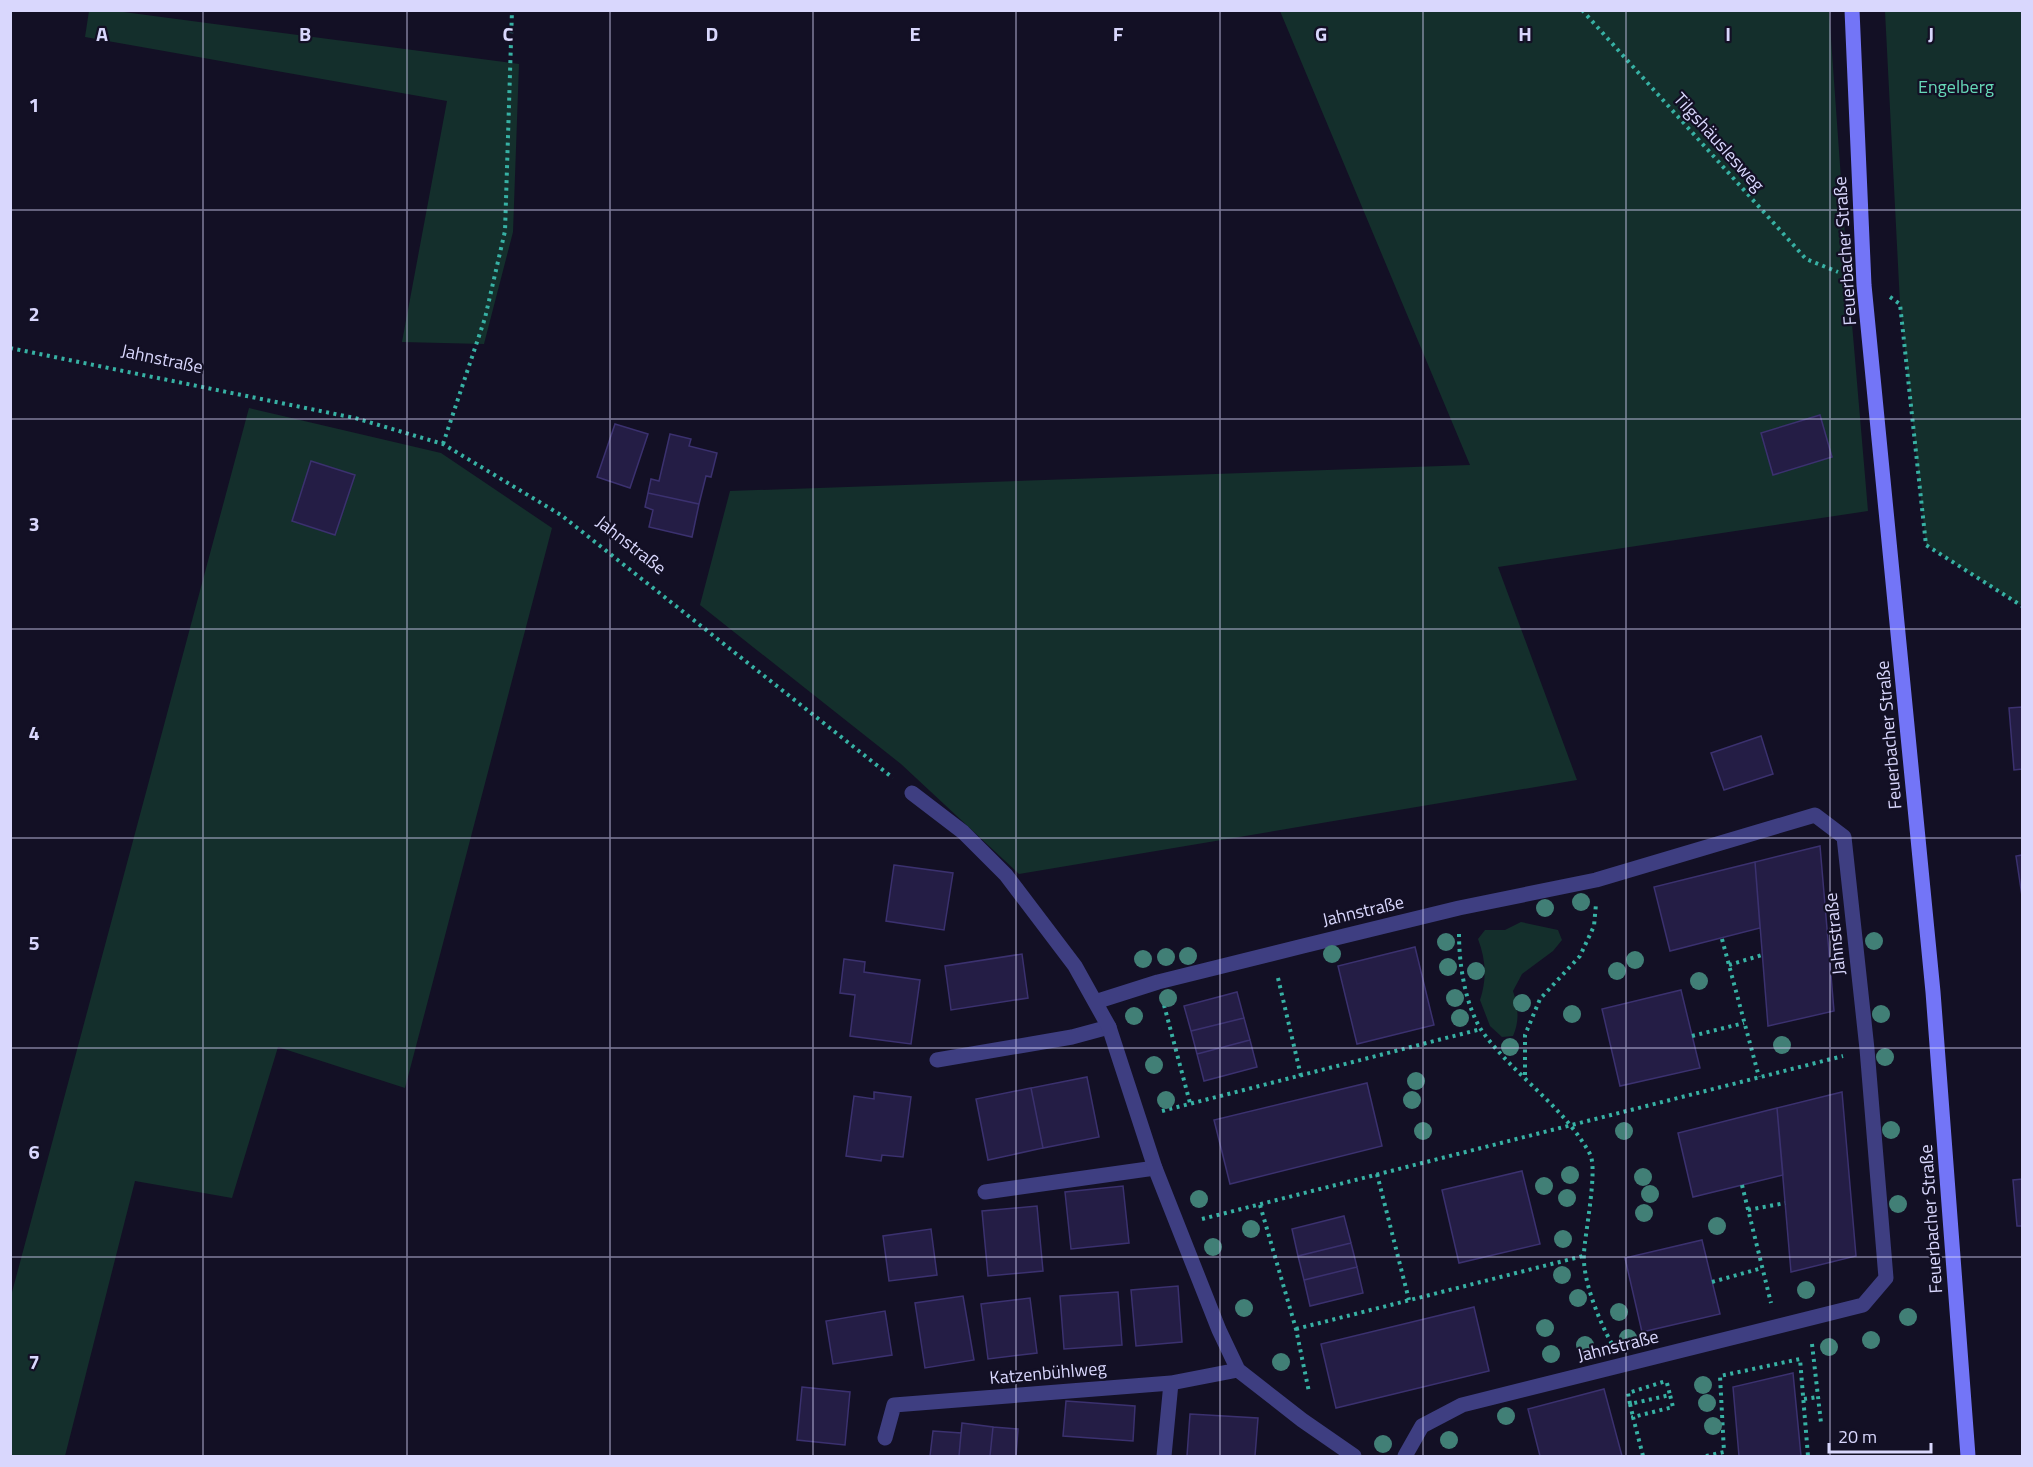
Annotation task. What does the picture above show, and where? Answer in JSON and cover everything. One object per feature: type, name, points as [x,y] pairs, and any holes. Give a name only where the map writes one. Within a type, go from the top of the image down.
[{"type":"main road","name":"Feuerbacher Straße","points":[[1852,10],[1864,285],[1933,992],[1968,1456]]},
{"type":"street","points":[[912,793],[963,832],[1006,876],[1065,951],[1095,1002],[1109,1027],[1155,1167],[1219,1330],[1239,1370],[1302,1420],[1354,1456]]},
{"type":"street","name":"Jahnstraße","points":[[1095,1002],[1158,982],[1459,908],[1596,880],[1815,815],[1844,837],[1867,1049],[1886,1278],[1863,1305],[1462,1405],[1422,1426],[1405,1456]]},
{"type":"street","points":[[937,1060],[1072,1036],[1109,1027]]},
{"type":"street","points":[[985,1192],[1155,1167]]},
{"type":"street","name":"Katzenbühlweg","points":[[885,1438],[894,1405],[1171,1383],[1239,1370]]},
{"type":"street","points":[[1164,1456],[1171,1383]]},
{"type":"path","points":[[443,444],[485,318],[505,231],[512,10]]},
{"type":"path","name":"Tilgshäuslesweg","points":[[1582,10],[1806,259],[1848,277]]},
{"type":"path","points":[[1864,285],[1875,287],[1900,304],[1926,544],[2022,606]]},
{"type":"path","name":"Jahnstraße","points":[[10,348],[355,418],[443,444],[552,510],[603,547],[912,793]]},
{"type":"path","points":[[1525,1076],[1525,1035],[1539,999],[1580,956],[1594,926],[1596,880]]},
{"type":"path","points":[[1459,908],[1459,954],[1468,997],[1481,1029],[1502,1055],[1525,1076],[1570,1125],[1592,1157],[1590,1199],[1583,1256],[1597,1317],[1625,1365]]},
{"type":"path","points":[[1722,939],[1759,1077]]},
{"type":"path","points":[[1729,965],[1762,955]]},
{"type":"path","points":[[1278,977],[1301,1076]]},
{"type":"path","points":[[1162,996],[1190,1103]]},
{"type":"path","points":[[1692,1036],[1744,1023]]},
{"type":"path","points":[[1138,1117],[1481,1029]]},
{"type":"path","points":[[1178,1225],[1867,1049]]},
{"type":"path","points":[[1377,1174],[1409,1300]]},
{"type":"path","points":[[1742,1185],[1777,1327]]},
{"type":"path","points":[[1748,1210],[1785,1203]]},
{"type":"path","points":[[1260,1204],[1296,1329],[1311,1403],[1302,1420]]},
{"type":"path","points":[[1296,1329],[1583,1256]]},
{"type":"path","points":[[1712,1282],[1762,1268]]},
{"type":"path","points":[[1809,1319],[1821,1424]]},
{"type":"path","points":[[1706,1456],[1724,1452],[1720,1377],[1800,1359],[1808,1456]]},
{"type":"path","points":[[1633,1417],[1673,1407],[1664,1372]]},
{"type":"path","points":[[1643,1456],[1628,1393],[1667,1383]]},
{"type":"path","points":[[1630,1404],[1670,1395]]},
{"type":"path","points":[[1804,1399],[1818,1397]]},
{"type":"green space","points":[[89,11],[116,11],[519,64],[513,232],[484,344],[402,342],[447,101],[85,37]]},
{"type":"green space","points":[[1280,11],[1829,11],[1868,511],[1498,567],[1577,780],[1019,874],[901,764],[700,605],[730,491],[1470,465]]},
{"type":"green space","name":"Engelberg","points":[[1885,11],[2022,11],[2022,606],[1926,545],[1900,304]]},
{"type":"green space","points":[[249,408],[441,453],[552,528],[405,1088],[278,1047],[232,1198],[135,1181],[65,1456],[11,1456],[11,1296]]},
{"type":"green space","points":[[1521,922],[1558,930],[1562,940],[1553,951],[1522,974],[1513,991],[1518,1014],[1517,1024],[1513,1036],[1502,1037],[1490,1026],[1480,1000],[1485,969],[1478,939],[1485,930],[1505,930]]},
{"type":"building","points":[[1820,415],[1832,457],[1773,475],[1761,433]]},
{"type":"building","points":[[615,424],[648,434],[630,488],[597,477]]},
{"type":"building","points":[[670,434],[691,439],[689,446],[717,453],[711,477],[706,476],[699,504],[648,493],[651,479],[659,481]]},
{"type":"building","points":[[311,461],[355,475],[335,535],[292,521]]},
{"type":"building","points":[[648,493],[699,504],[692,537],[649,527],[653,510],[645,507]]},
{"type":"building","points":[[2022,707],[2022,769],[2014,770],[2009,708]]},
{"type":"building","points":[[1761,736],[1773,774],[1724,790],[1711,753]]},
{"type":"building","points":[[1820,846],[1834,1011],[1768,1026],[1755,862]]},
{"type":"building","points":[[2022,855],[2022,896],[2016,856]]},
{"type":"building","points":[[1755,862],[1760,928],[1670,951],[1654,887]]},
{"type":"building","points":[[894,865],[953,873],[944,930],[886,921]]},
{"type":"building","points":[[1415,947],[1434,1025],[1357,1044],[1338,966]]},
{"type":"building","points":[[1022,954],[1028,998],[951,1010],[945,966]]},
{"type":"building","points":[[844,959],[865,962],[864,972],[920,980],[911,1044],[850,1036],[855,995],[840,993]]},
{"type":"building","points":[[1681,990],[1700,1068],[1620,1086],[1602,1009]]},
{"type":"building","points":[[1237,992],[1244,1018],[1191,1031],[1184,1006]]},
{"type":"building","points":[[1244,1018],[1250,1040],[1197,1054],[1191,1031]]},
{"type":"building","points":[[1250,1040],[1257,1067],[1204,1081],[1197,1054]]},
{"type":"building","points":[[1087,1077],[1099,1137],[1043,1148],[1031,1088]]},
{"type":"building","points":[[1367,1083],[1382,1146],[1230,1184],[1214,1120]]},
{"type":"building","points":[[1031,1088],[1043,1148],[988,1160],[976,1099]]},
{"type":"building","points":[[874,1092],[911,1097],[903,1157],[882,1155],[881,1161],[846,1156],[854,1096],[874,1099]]},
{"type":"building","points":[[1842,1092],[1856,1256],[1791,1272],[1777,1108]]},
{"type":"building","points":[[1777,1108],[1783,1175],[1693,1197],[1678,1133]]},
{"type":"building","points":[[1522,1171],[1540,1244],[1459,1263],[1442,1190]]},
{"type":"building","points":[[2022,1179],[2022,1226],[2017,1226],[2013,1180]]},
{"type":"building","points":[[1123,1186],[1129,1243],[1071,1249],[1065,1192]]},
{"type":"building","points":[[1037,1206],[1043,1271],[988,1276],[982,1211]]},
{"type":"building","points":[[1344,1216],[1351,1243],[1298,1256],[1292,1229]]},
{"type":"building","points":[[931,1229],[937,1275],[889,1281],[883,1236]]},
{"type":"building","points":[[1702,1240],[1720,1314],[1642,1332],[1625,1258]]},
{"type":"building","points":[[1351,1243],[1357,1267],[1304,1280],[1298,1256]]},
{"type":"building","points":[[1357,1267],[1363,1293],[1310,1306],[1304,1280]]},
{"type":"building","points":[[1178,1286],[1182,1342],[1136,1346],[1131,1290]]},
{"type":"building","points":[[1118,1292],[1122,1345],[1064,1349],[1060,1296]]},
{"type":"building","points":[[963,1296],[974,1360],[925,1368],[915,1303]]},
{"type":"building","points":[[1030,1298],[1037,1353],[988,1359],[981,1304]]},
{"type":"building","points":[[1474,1307],[1489,1371],[1336,1408],[1321,1344]]},
{"type":"building","points":[[885,1311],[892,1355],[833,1364],[826,1321]]},
{"type":"building","points":[[1793,1373],[1801,1456],[1739,1456],[1733,1387]]},
{"type":"building","points":[[802,1387],[850,1392],[845,1445],[797,1440]]},
{"type":"building","points":[[1604,1389],[1622,1456],[1540,1456],[1528,1409]]},
{"type":"building","points":[[1066,1401],[1135,1406],[1133,1441],[1063,1436]]},
{"type":"building","points":[[1190,1414],[1258,1418],[1255,1456],[1187,1456]]},
{"type":"building","points":[[962,1423],[993,1427],[990,1456],[959,1456]]},
{"type":"building","points":[[993,1427],[1018,1429],[1016,1456],[990,1456]]},
{"type":"building","points":[[933,1431],[961,1433],[959,1456],[930,1456]]}]
